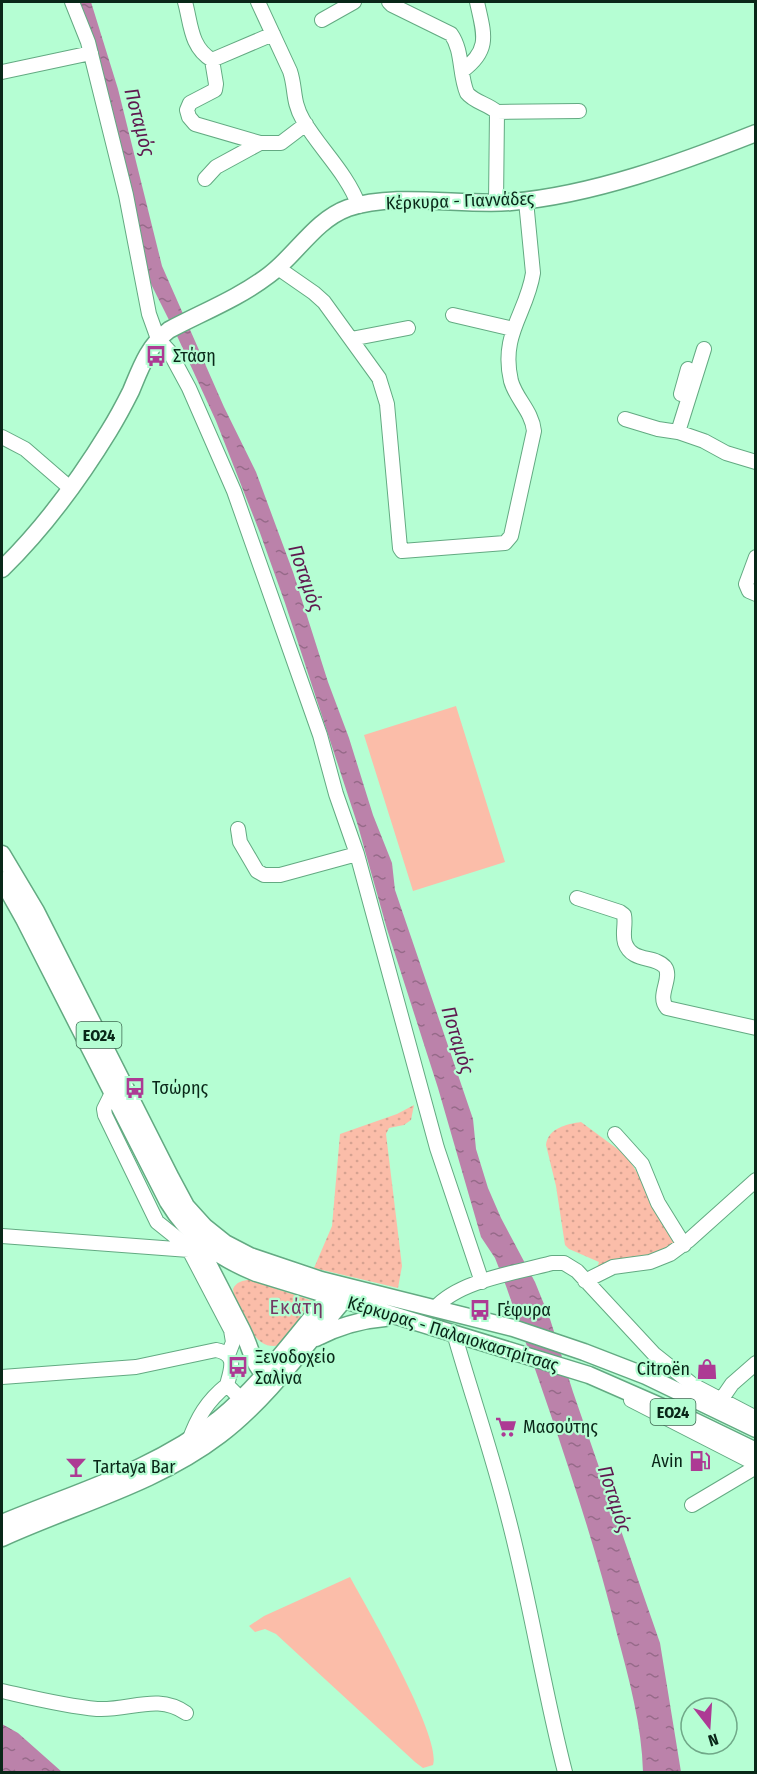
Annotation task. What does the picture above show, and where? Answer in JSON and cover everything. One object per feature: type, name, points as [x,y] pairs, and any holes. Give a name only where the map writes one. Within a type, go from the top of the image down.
[{"type":"main road","name":"Κέρκυρα - Γιαννάδες","points":[[164,334],[255,285],[278,268],[328,219],[347,209],[358,206],[423,201],[496,203],[526,201],[639,176],[756,133]]},
{"type":"main road","points":[[2,569],[32,538],[70,488],[113,424],[147,354],[164,334]]},
{"type":"main road","name":"Κέρκυρας - Παλαιοκαστρίτσας","points":[[2,854],[36,911],[171,1179],[195,1217],[225,1243],[250,1256],[396,1317],[589,1375],[756,1451]]},
{"type":"main road","name":"Κέρκυρας - Παλαιοκαστρίτσας","points":[[3,885],[24,919],[168,1202],[192,1243],[256,1273],[341,1293],[435,1308],[513,1328],[584,1352],[718,1405],[756,1429]]},
{"type":"main road","points":[[192,1243],[243,1333],[255,1364],[268,1379]]},
{"type":"main road","points":[[222,1293],[230,1279],[238,1274],[256,1273]]},
{"type":"main road","points":[[310,1341],[341,1293]]},
{"type":"main road","points":[[2,1538],[164,1470],[214,1440],[341,1293]]},
{"type":"main road","points":[[281,1364],[310,1341],[352,1322],[396,1317]]},
{"type":"main road","points":[[243,1333],[262,1352],[281,1364]]},
{"type":"main road","points":[[2,1523],[148,1464],[246,1404]]},
{"type":"main road","points":[[694,1421],[718,1405]]},
{"type":"street","points":[[72,2],[91,53],[126,195],[149,314],[164,334],[169,351],[189,388],[234,492],[320,735],[336,794],[357,854],[437,1148],[482,1282]]},
{"type":"street","points":[[185,2],[196,44],[204,56],[212,60],[273,34]]},
{"type":"street","points":[[258,2],[292,78],[293,95],[306,124],[349,185],[358,206]]},
{"type":"street","points":[[322,20],[354,2]]},
{"type":"street","points":[[389,2],[451,34],[456,41],[465,88],[470,97],[492,107],[497,112],[496,203]]},
{"type":"street","points":[[462,71],[473,63],[482,50],[477,2]]},
{"type":"street","points":[[2,72],[91,53]]},
{"type":"street","points":[[212,60],[215,90],[190,103],[187,110],[189,117],[198,125],[260,143],[281,143],[306,124]]},
{"type":"street","points":[[497,112],[579,111]]},
{"type":"street","points":[[205,179],[216,167],[260,143]]},
{"type":"street","points":[[278,268],[321,299],[379,378],[385,393],[402,551],[502,543],[510,539],[534,431],[530,415],[511,380],[509,346],[533,273],[526,201]]},
{"type":"street","points":[[453,315],[513,329]]},
{"type":"street","points":[[351,339],[408,328]]},
{"type":"street","points":[[674,432],[704,349]]},
{"type":"street","points":[[674,432],[688,369]]},
{"type":"street","points":[[625,419],[704,441],[726,453],[756,462]]},
{"type":"street","points":[[2,437],[25,449],[70,488]]},
{"type":"street","points":[[756,557],[746,584],[749,591],[756,594]]},
{"type":"street","points":[[238,829],[240,842],[257,871],[264,876],[280,875],[357,854]]},
{"type":"street","points":[[578,898],[624,915],[624,935],[628,949],[639,957],[665,968],[662,999],[667,1008],[756,1028]]},
{"type":"street","points":[[615,1134],[642,1164],[658,1203],[684,1245]]},
{"type":"street","points":[[585,1281],[613,1267],[659,1259],[684,1245],[756,1180]]},
{"type":"street","points":[[2,1236],[192,1243],[231,1330],[233,1342],[228,1355]]},
{"type":"street","points":[[435,1308],[451,1294],[482,1282],[552,1263],[564,1263],[571,1266],[654,1354],[688,1382],[718,1405],[756,1418]]},
{"type":"street","points":[[454,1334],[507,1513],[535,1629],[550,1712],[565,1773]]},
{"type":"street","points":[[2,1377],[136,1367],[216,1350],[228,1355],[232,1364],[227,1385],[201,1412],[189,1441]]},
{"type":"street","points":[[718,1405],[732,1384],[756,1363]]},
{"type":"street","points":[[607,1384],[637,1404],[756,1466]]},
{"type":"street","points":[[227,1385],[246,1404]]},
{"type":"street","points":[[692,1505],[756,1466]]},
{"type":"street","points":[[2,1691],[95,1708],[116,1709],[166,1703],[177,1706],[186,1713]]},
{"type":"shaded area","points":[[456,706],[505,862],[413,891],[364,735]]},
{"type":"shaded area","points":[[414,1105],[411,1120],[404,1125],[389,1128],[386,1134],[402,1266],[398,1288],[314,1268],[332,1226],[340,1134],[397,1114]]},
{"type":"shaded area","points":[[581,1122],[627,1156],[680,1244],[669,1251],[597,1268],[599,1262],[565,1245],[556,1186],[546,1145],[554,1131]]},
{"type":"shaded area","points":[[250,1280],[316,1302],[280,1345],[271,1346],[256,1338],[234,1295],[233,1289],[236,1285]]},
{"type":"shaded area","points":[[350,1577],[415,1701],[433,1750],[433,1765],[423,1768],[415,1762],[276,1634],[265,1629],[255,1632],[249,1626],[264,1616]]},
{"type":"water","points":[[77,2],[91,2],[118,89],[162,266],[224,407],[256,472],[293,572],[373,815],[392,863],[395,890],[473,1119],[476,1149],[488,1188],[535,1282],[550,1319],[660,1643],[681,1772],[643,1772],[640,1737],[630,1685],[606,1590],[580,1502],[506,1286],[495,1258],[481,1237],[358,826],[285,603],[216,421],[149,280]]},
{"type":"water","points":[[2,1724],[18,1733],[62,1772],[2,1772]]},
{"type":"place","name":"Στάση","points":[[156,356]]},
{"type":"place","name":"Τσώρης","points":[[135,1088]]},
{"type":"place","name":"Γέφυρα","points":[[480,1310]]},
{"type":"place","name":"Ξενοδοχείο Σαλίνα","points":[[238,1367]]},
{"type":"place","name":"Citroën","points":[[707,1369]]},
{"type":"place","name":"Μασούτης","points":[[506,1427]]},
{"type":"place","name":"Avin","points":[[700,1461]]},
{"type":"place","name":"Tartaya Bar","points":[[76,1467]]},
{"type":"district","name":"Εκάτη","points":[[297,1307]]},
{"type":"water label","name":"Ποταμός","points":[[140,122]]},
{"type":"water label","name":"Ποταμός","points":[[306,578]]},
{"type":"water label","name":"Ποταμός","points":[[458,1040]]},
{"type":"water label","name":"Ποταμός","points":[[615,1499]]}]
